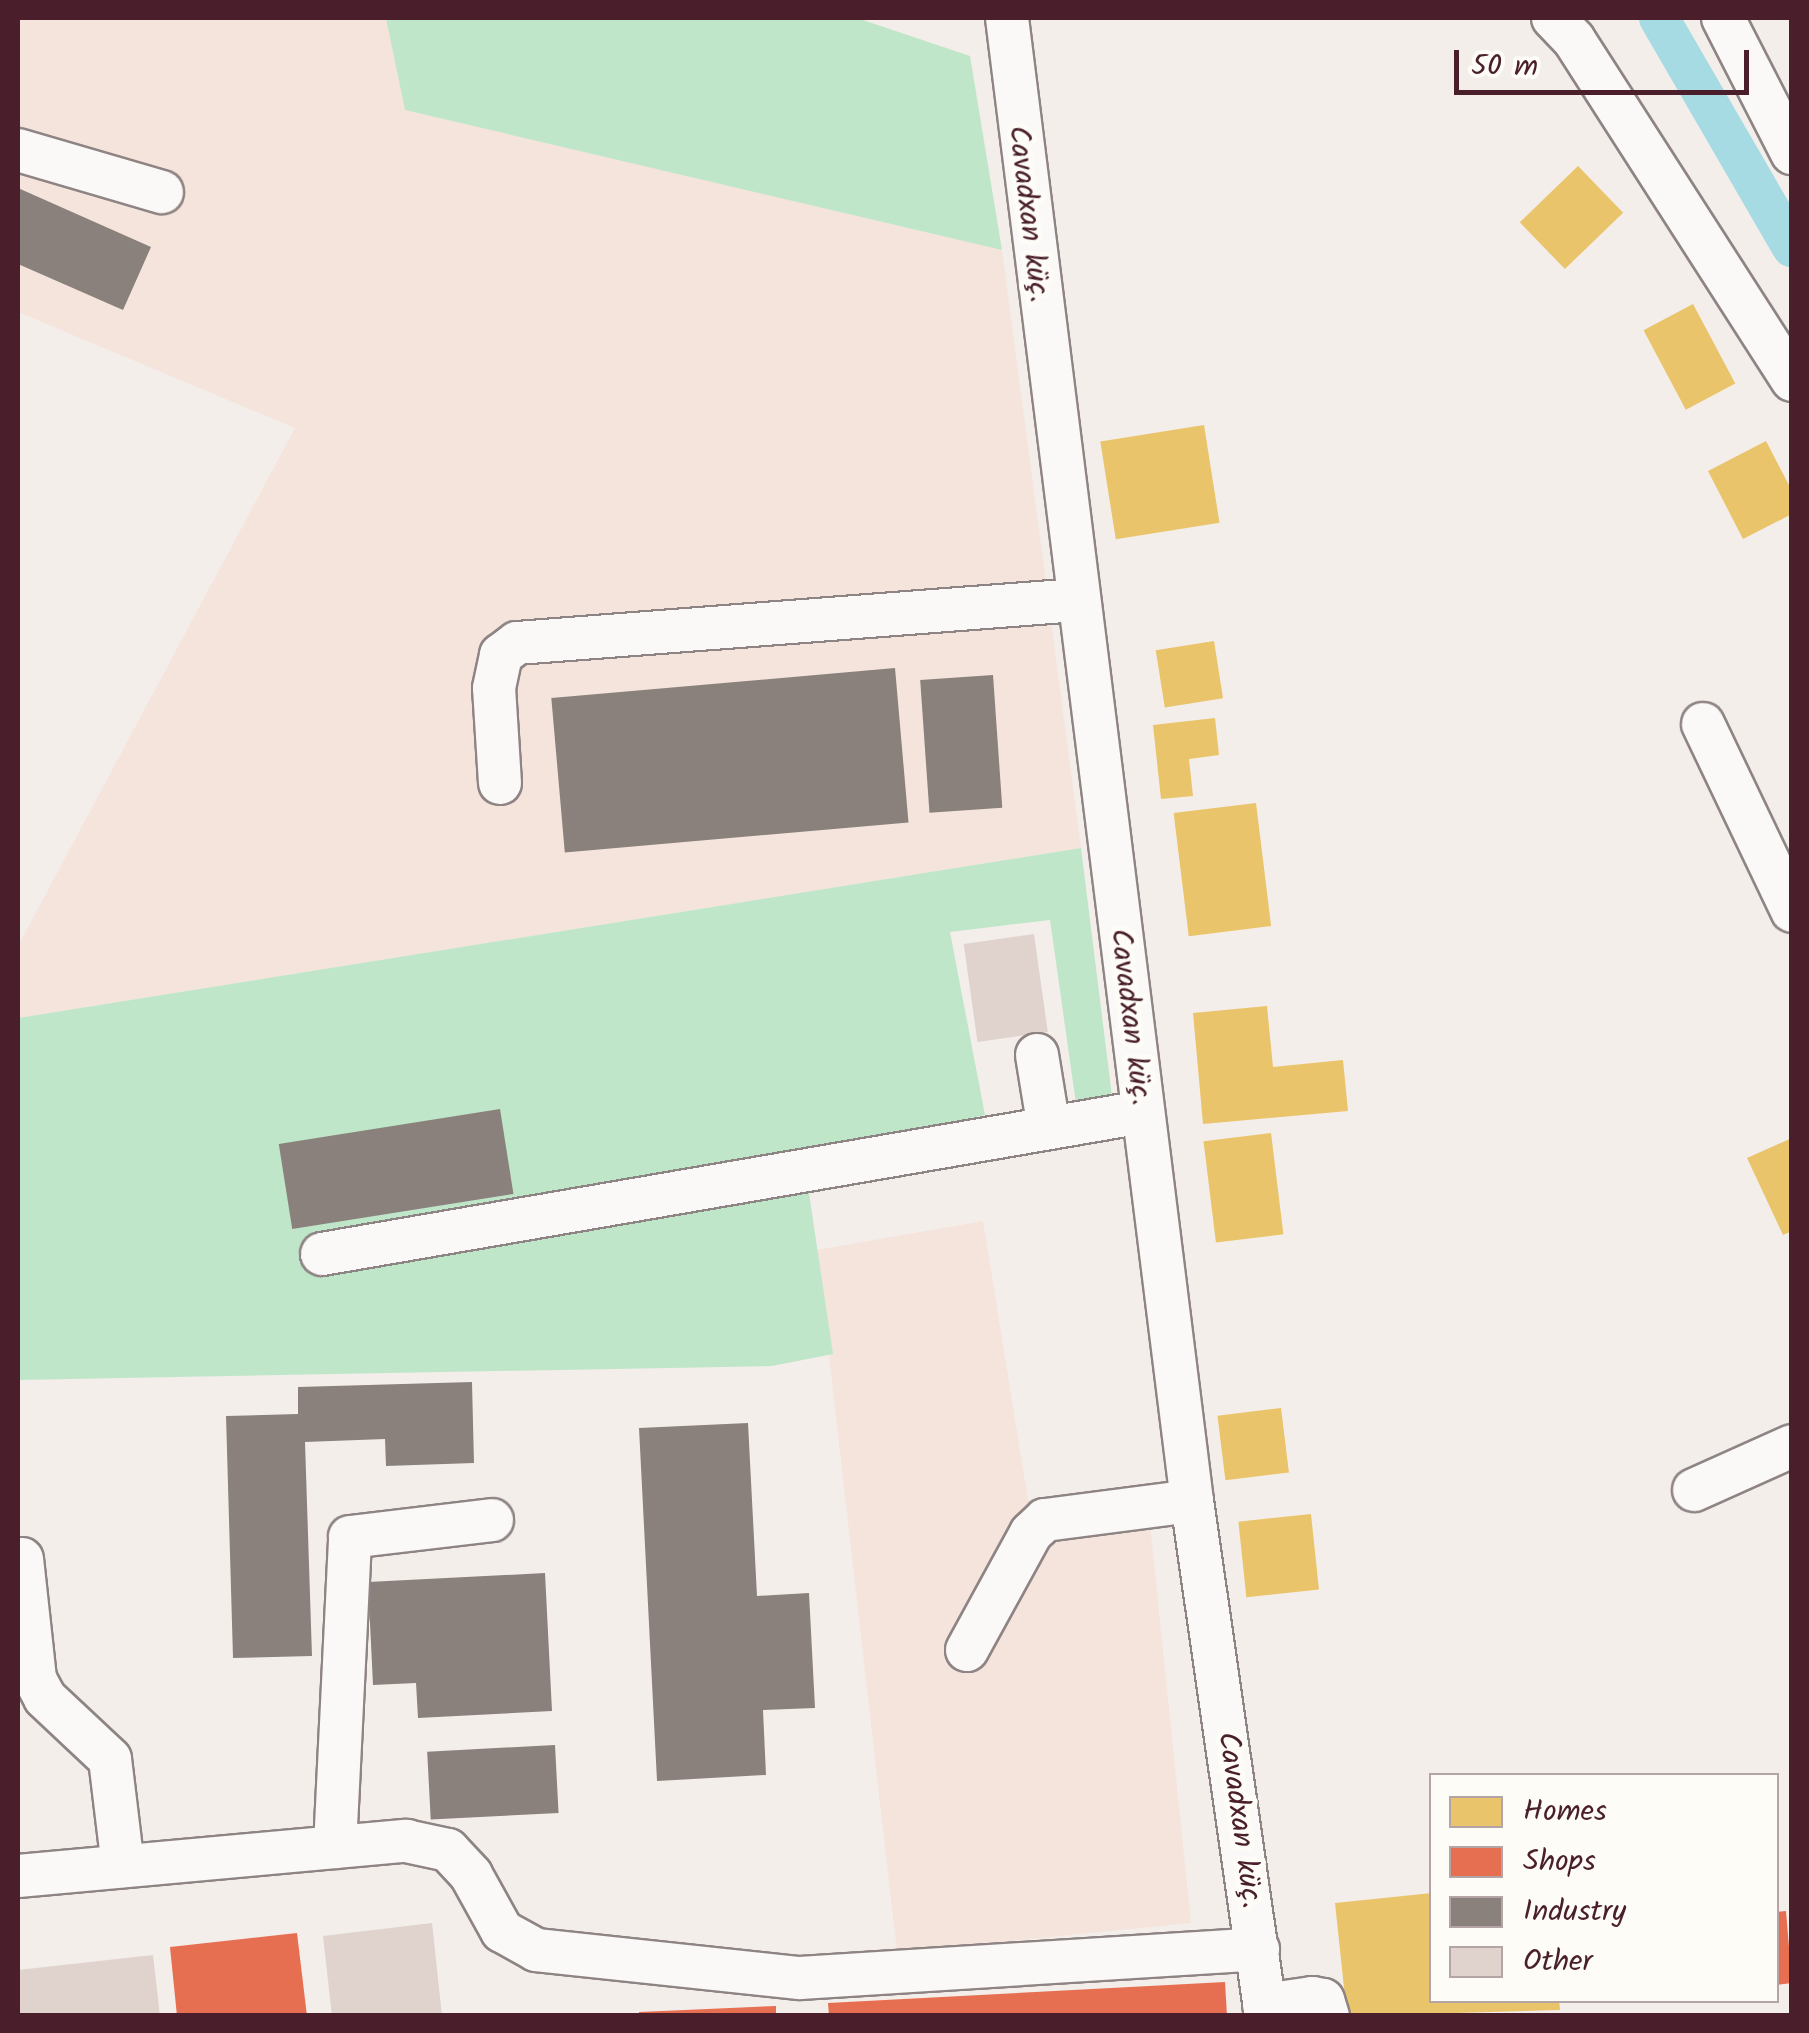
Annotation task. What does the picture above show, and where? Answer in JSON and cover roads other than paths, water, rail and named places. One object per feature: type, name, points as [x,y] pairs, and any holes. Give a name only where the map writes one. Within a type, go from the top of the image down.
[{"type":"street","name":"Cavadxan küç.","points":[[1007,18],[1192,1501],[1265,2010]]},
{"type":"street","points":[[1552,18],[1574,40],[1792,380]]},
{"type":"street","points":[[1723,18],[1788,138]]},
{"type":"street","points":[[18,150],[162,192]]},
{"type":"street","points":[[500,783],[494,688],[501,655],[516,643],[1077,600]]},
{"type":"street","points":[[1703,724],[1792,911]]},
{"type":"street","points":[[1037,1055],[1049,1128]]},
{"type":"street","points":[[322,1254],[1142,1112]]},
{"type":"street","points":[[1694,1490],[1792,1446]]},
{"type":"street","points":[[967,1650],[1032,1533],[1045,1520],[1192,1501]]},
{"type":"street","points":[[335,1847],[344,1550],[350,1537],[492,1520]]},
{"type":"street","points":[[22,1559],[36,1680],[45,1698],[110,1759],[123,1866]]},
{"type":"street","points":[[18,1876],[406,1841],[448,1850],[471,1875],[502,1930],[536,1950],[726,1973],[852,1978],[1258,1949]]},
{"type":"street","points":[[1265,2010],[1312,1998],[1323,2000],[1328,2016]]},
{"type":"waterway","points":[[1659,18],[1792,247]]}]
